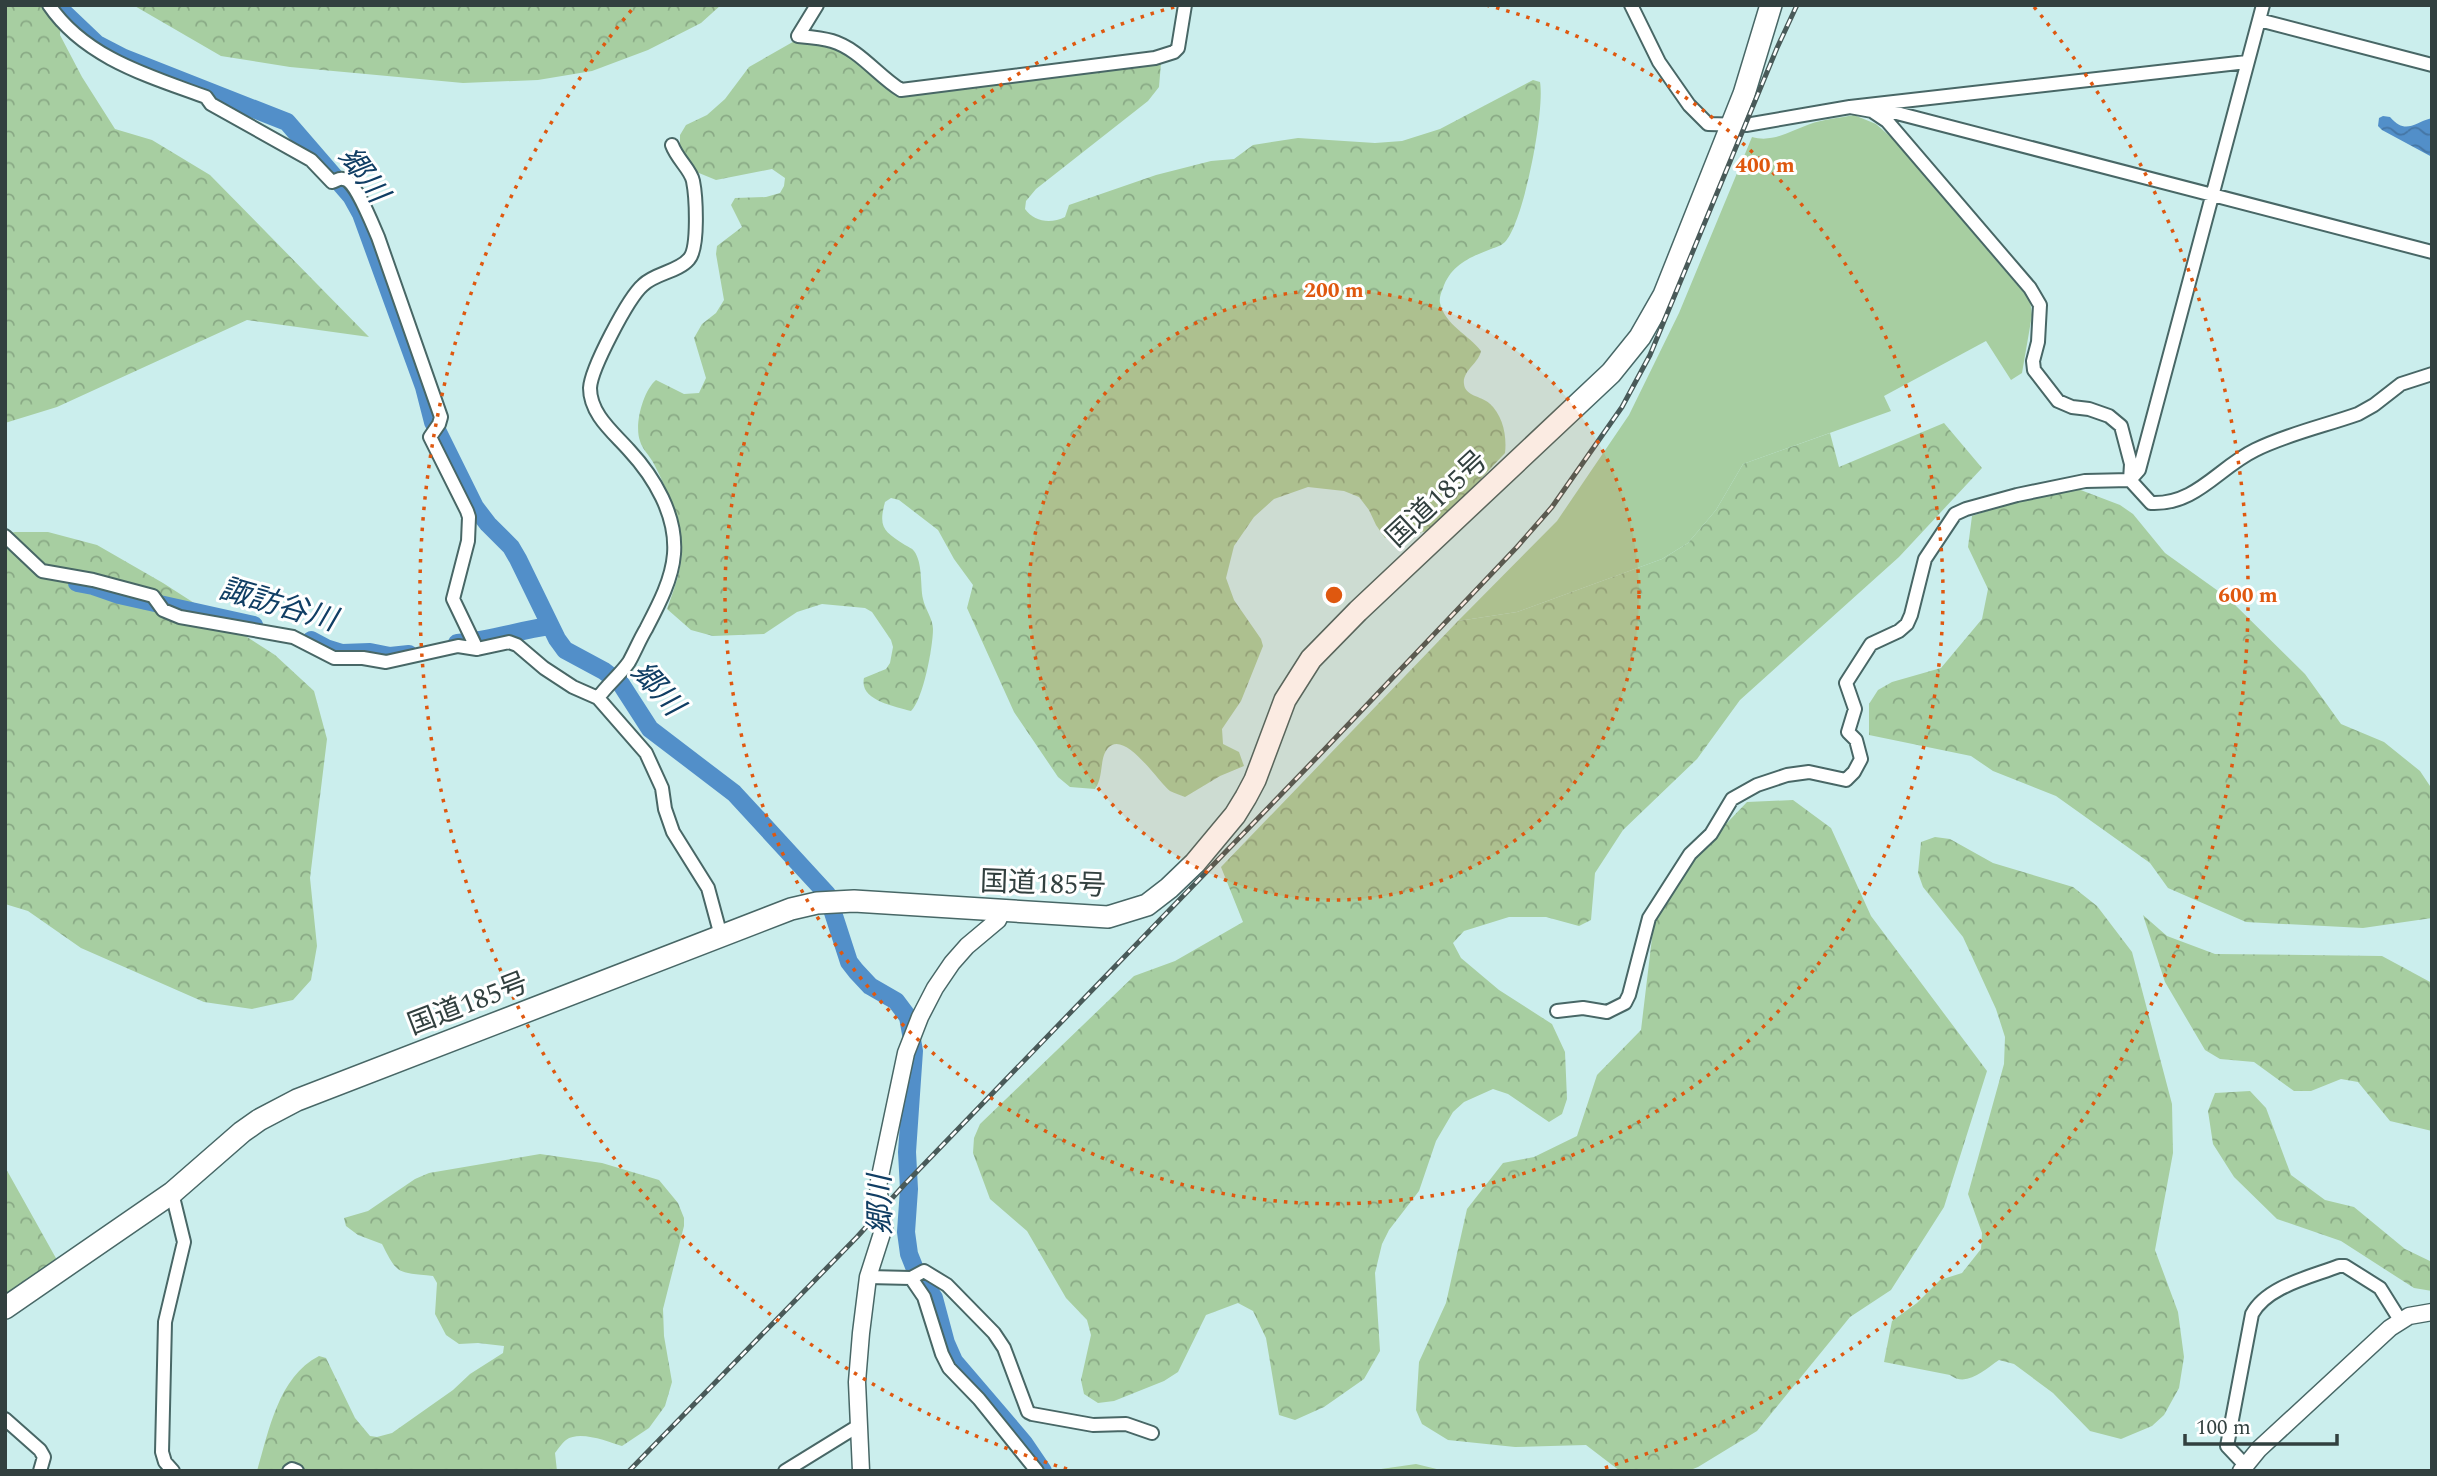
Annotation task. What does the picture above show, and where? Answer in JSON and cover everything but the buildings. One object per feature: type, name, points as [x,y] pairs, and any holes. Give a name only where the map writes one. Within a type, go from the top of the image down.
[{"type":"highway","name":"国道185号","points":[[5,1308],[172,1193],[242,1132],[297,1100],[791,909],[827,902],[1093,917],[1118,915],[1147,905],[1158,897],[1195,863],[1235,815],[1246,797],[1285,700],[1311,659],[1627,355],[1664,295],[1744,94],[1771,5]]},
{"type":"main road","points":[[861,1471],[857,1382],[868,1277],[884,1227],[878,1186],[914,1031],[935,988],[952,963],[967,946],[998,920],[1002,912]]},
{"type":"main road","points":[[2243,1468],[2400,1320],[2432,1312]]},
{"type":"street","points":[[49,5],[57,17],[79,38],[102,55],[206,97],[211,104],[312,160],[332,182],[350,181],[378,237],[441,417],[430,437],[467,511],[468,541],[453,598],[474,644]]},
{"type":"street","points":[[817,5],[798,36],[833,41],[856,54],[901,90],[1155,58],[1178,48],[1185,5]]},
{"type":"street","points":[[1631,5],[1659,62],[1689,105],[1708,124],[1732,125],[1850,107],[2247,62]]},
{"type":"street","points":[[1557,1011],[1583,1008],[1606,1012],[1625,1003],[1649,918],[1690,854],[1711,834],[1732,799],[1757,785],[1787,775],[1809,772],[1846,780],[1854,772],[1861,759],[1856,740],[1848,732],[1855,709],[1846,683],[1871,644],[1899,631],[1907,624],[1925,559],[1955,514],[2017,495],[2085,481],[2130,480],[2139,470],[2263,5]]},
{"type":"street","points":[[2259,20],[2432,65]]},
{"type":"street","points":[[1878,105],[1889,111],[2432,252]]},
{"type":"street","points":[[1850,107],[1872,111],[1887,121],[2030,288],[2040,305],[2034,370],[2058,401],[2109,416],[2121,425],[2131,464],[2130,480],[2151,503],[2167,504],[2208,484],[2252,452],[2358,414],[2401,384],[2432,374]]},
{"type":"street","points":[[598,698],[629,662],[659,603],[674,555],[668,516],[657,486],[643,465],[599,417],[590,387],[596,366],[633,296],[644,283],[688,260],[694,250],[693,178],[676,157],[672,145]]},
{"type":"street","points":[[5,536],[42,570],[153,596],[163,610],[180,617],[293,637],[334,658],[363,658],[386,662],[458,646],[509,642],[517,645],[544,668],[573,687],[598,698],[646,753],[662,788],[665,809],[673,832],[708,888],[721,936]]},
{"type":"street","points":[[172,1193],[184,1242],[165,1322],[162,1452],[165,1462],[173,1471]]},
{"type":"street","points":[[2243,1468],[2227,1446],[2252,1314],[2256,1305],[2276,1290],[2339,1266],[2346,1266],[2381,1288],[2400,1320]]},
{"type":"street","points":[[868,1277],[915,1276],[924,1271],[947,1285],[994,1333],[1004,1348],[1028,1412],[1093,1425],[1126,1424],[1152,1433]]},
{"type":"street","points":[[915,1276],[949,1368],[1036,1463]]},
{"type":"street","points":[[5,1419],[40,1450],[44,1457],[40,1471]]},
{"type":"street","points":[[785,1471],[858,1426]]},
{"type":"street","points":[[289,1471],[297,1471]]},
{"type":"green space","points":[[5,5],[71,5],[62,9],[60,35],[82,77],[115,129],[152,140],[210,175],[369,337],[247,320],[57,407],[5,423]]},
{"type":"green space","points":[[133,5],[721,5],[701,23],[648,50],[592,71],[538,80],[463,83],[290,67],[221,56]]},
{"type":"green space","points":[[798,39],[837,45],[917,93],[1161,63],[1159,87],[1148,101],[1036,189],[1026,201],[1025,209],[1033,217],[1049,221],[1065,217],[1069,205],[1156,175],[1211,161],[1234,159],[1253,145],[1298,138],[1375,143],[1402,141],[1440,129],[1533,80],[1540,82],[1541,96],[1532,165],[1512,231],[1502,244],[1456,268],[1446,280],[1440,299],[1447,318],[1481,351],[1466,375],[1464,384],[1467,391],[1489,403],[1498,413],[1505,433],[1505,453],[1436,527],[1429,531],[1385,538],[1359,497],[1344,491],[1308,487],[1274,499],[1254,517],[1234,546],[1226,578],[1234,600],[1263,646],[1241,701],[1222,729],[1223,744],[1239,752],[1244,766],[1220,776],[1185,797],[1170,791],[1132,751],[1123,745],[1115,744],[1105,752],[1100,779],[1095,789],[1070,787],[1058,777],[1014,712],[967,608],[973,585],[938,530],[899,500],[891,498],[885,502],[882,518],[884,528],[912,549],[917,556],[923,599],[933,629],[923,685],[911,711],[879,701],[867,692],[864,686],[864,678],[886,669],[893,647],[872,612],[865,608],[822,604],[797,612],[764,634],[713,636],[691,630],[667,609],[679,570],[681,541],[675,513],[665,488],[640,441],[638,426],[641,409],[647,392],[656,380],[684,394],[699,393],[706,378],[694,338],[702,324],[716,313],[724,300],[717,246],[742,227],[731,205],[735,198],[766,197],[780,193],[785,178],[772,169],[716,180],[694,171],[680,151],[680,135],[686,125],[707,115],[725,99],[749,67]]},
{"type":"green space","points":[[1854,115],[1876,124],[1893,139],[2030,300],[2032,315],[2022,373],[2011,380],[1986,341],[1884,396],[1891,411],[1743,464],[1716,510],[1688,543],[1662,559],[1517,612],[1458,621],[1557,521],[1629,415],[1679,313],[1752,137],[1774,137],[1815,122]]},
{"type":"green space","points":[[1944,423],[1982,468],[1899,557],[1740,700],[1697,759],[1623,830],[1595,873],[1591,920],[1579,926],[1546,917],[1509,917],[1464,931],[1453,943],[1461,958],[1499,990],[1552,1024],[1565,1052],[1567,1099],[1562,1114],[1549,1122],[1508,1094],[1493,1089],[1464,1102],[1453,1112],[1436,1141],[1419,1191],[1389,1230],[1382,1244],[1375,1273],[1380,1351],[1364,1379],[1324,1407],[1295,1420],[1279,1415],[1266,1338],[1253,1311],[1238,1303],[1206,1315],[1178,1372],[1164,1381],[1114,1401],[1098,1403],[1084,1394],[1081,1380],[1091,1335],[1087,1320],[1066,1298],[1027,1231],[990,1199],[973,1153],[974,1138],[980,1124],[1134,976],[1175,961],[1243,922],[1221,867],[1458,621],[1517,612],[1662,559],[1688,543],[1716,510],[1743,464],[1830,433],[1839,467]]},
{"type":"green space","points":[[2078,489],[2120,505],[2133,514],[2165,553],[2228,598],[2305,674],[2341,724],[2384,742],[2420,771],[2432,789],[2432,918],[2363,928],[2246,922],[2168,888],[2150,863],[2056,796],[1993,771],[1971,756],[1869,735],[1869,704],[1878,690],[1892,682],[1941,668],[1982,619],[1988,589],[1968,547],[1972,516],[2047,491]]},
{"type":"green space","points":[[48,532],[97,545],[163,583],[275,655],[314,691],[327,739],[310,878],[317,946],[311,980],[293,1000],[252,1009],[204,1002],[81,948],[28,911],[5,904],[5,534]]},
{"type":"green space","points":[[1793,800],[1831,828],[1871,916],[1987,1071],[1944,1207],[1891,1290],[1850,1317],[1757,1431],[1698,1467],[1688,1471],[1620,1471],[1586,1445],[1515,1447],[1448,1440],[1422,1424],[1416,1410],[1419,1362],[1446,1303],[1467,1209],[1503,1163],[1534,1157],[1577,1136],[1597,1075],[1641,1030],[1655,913],[1704,847],[1747,802]]},
{"type":"green space","points":[[1935,837],[1950,839],[1993,863],[2073,887],[2097,906],[2132,952],[2172,1104],[2173,1153],[2155,1250],[2178,1312],[2184,1357],[2179,1388],[2164,1415],[2152,1426],[2121,1439],[2090,1431],[2053,1393],[2014,1364],[1999,1360],[1976,1376],[1963,1379],[1884,1362],[1892,1321],[1917,1303],[1940,1280],[1962,1273],[1981,1249],[1982,1233],[1968,1194],[2004,1064],[2005,1037],[1996,1009],[1963,937],[1923,887],[1918,873],[1921,842]]},
{"type":"green space","points":[[2143,915],[2167,936],[2215,954],[2382,956],[2432,983],[2432,1131],[2390,1121],[2358,1082],[2341,1079],[2311,1091],[2294,1091],[2254,1062],[2220,1059],[2205,1050],[2165,982]]},
{"type":"green space","points":[[2250,1091],[2266,1108],[2291,1175],[2325,1200],[2354,1207],[2405,1249],[2432,1262],[2432,1291],[2414,1288],[2341,1241],[2277,1219],[2234,1177],[2213,1144],[2208,1111],[2215,1093]]},
{"type":"green space","points":[[540,1154],[602,1163],[659,1180],[678,1203],[684,1218],[663,1309],[664,1336],[672,1382],[665,1406],[649,1428],[622,1446],[594,1438],[572,1437],[555,1453],[557,1471],[257,1471],[271,1423],[285,1391],[305,1365],[319,1356],[326,1358],[355,1418],[370,1436],[377,1437],[392,1433],[453,1390],[470,1374],[503,1353],[504,1346],[459,1344],[446,1335],[435,1314],[437,1283],[433,1276],[400,1270],[382,1244],[358,1235],[346,1226],[344,1218],[368,1211],[415,1179],[429,1173]]},
{"type":"green space","points":[[5,1167],[57,1260],[5,1307]]},
{"type":"green space","points":[[1416,1464],[1445,1471],[1377,1471],[1381,1469]]},
{"type":"water","points":[[2390,117],[2405,127],[2432,118],[2432,157],[2382,130],[2378,126],[2379,118]]},
{"type":"waterway","name":"郷川","points":[[56,5],[97,44],[124,58],[287,122],[351,196],[361,214],[424,387],[433,422],[475,507],[511,547],[518,559],[557,639],[565,650],[604,671],[621,684],[650,729],[734,793],[827,894],[849,962],[870,986],[896,1001],[908,1017],[914,1051],[907,1152],[909,1189],[906,1232],[909,1254],[915,1269],[934,1298],[946,1343],[954,1361],[1024,1443],[1043,1471]]},
{"type":"waterway","name":"諏訪谷川","points":[[77,583],[254,625]]},
{"type":"waterway","name":"諏訪谷川","points":[[457,643],[549,626]]},
{"type":"waterway","name":"諏訪谷川","points":[[311,640],[342,653],[370,652],[390,656],[409,654]]},
{"type":"railway","points":[[629,1471],[1323,751],[1552,507],[1622,407],[1650,355],[1797,5]]}]
